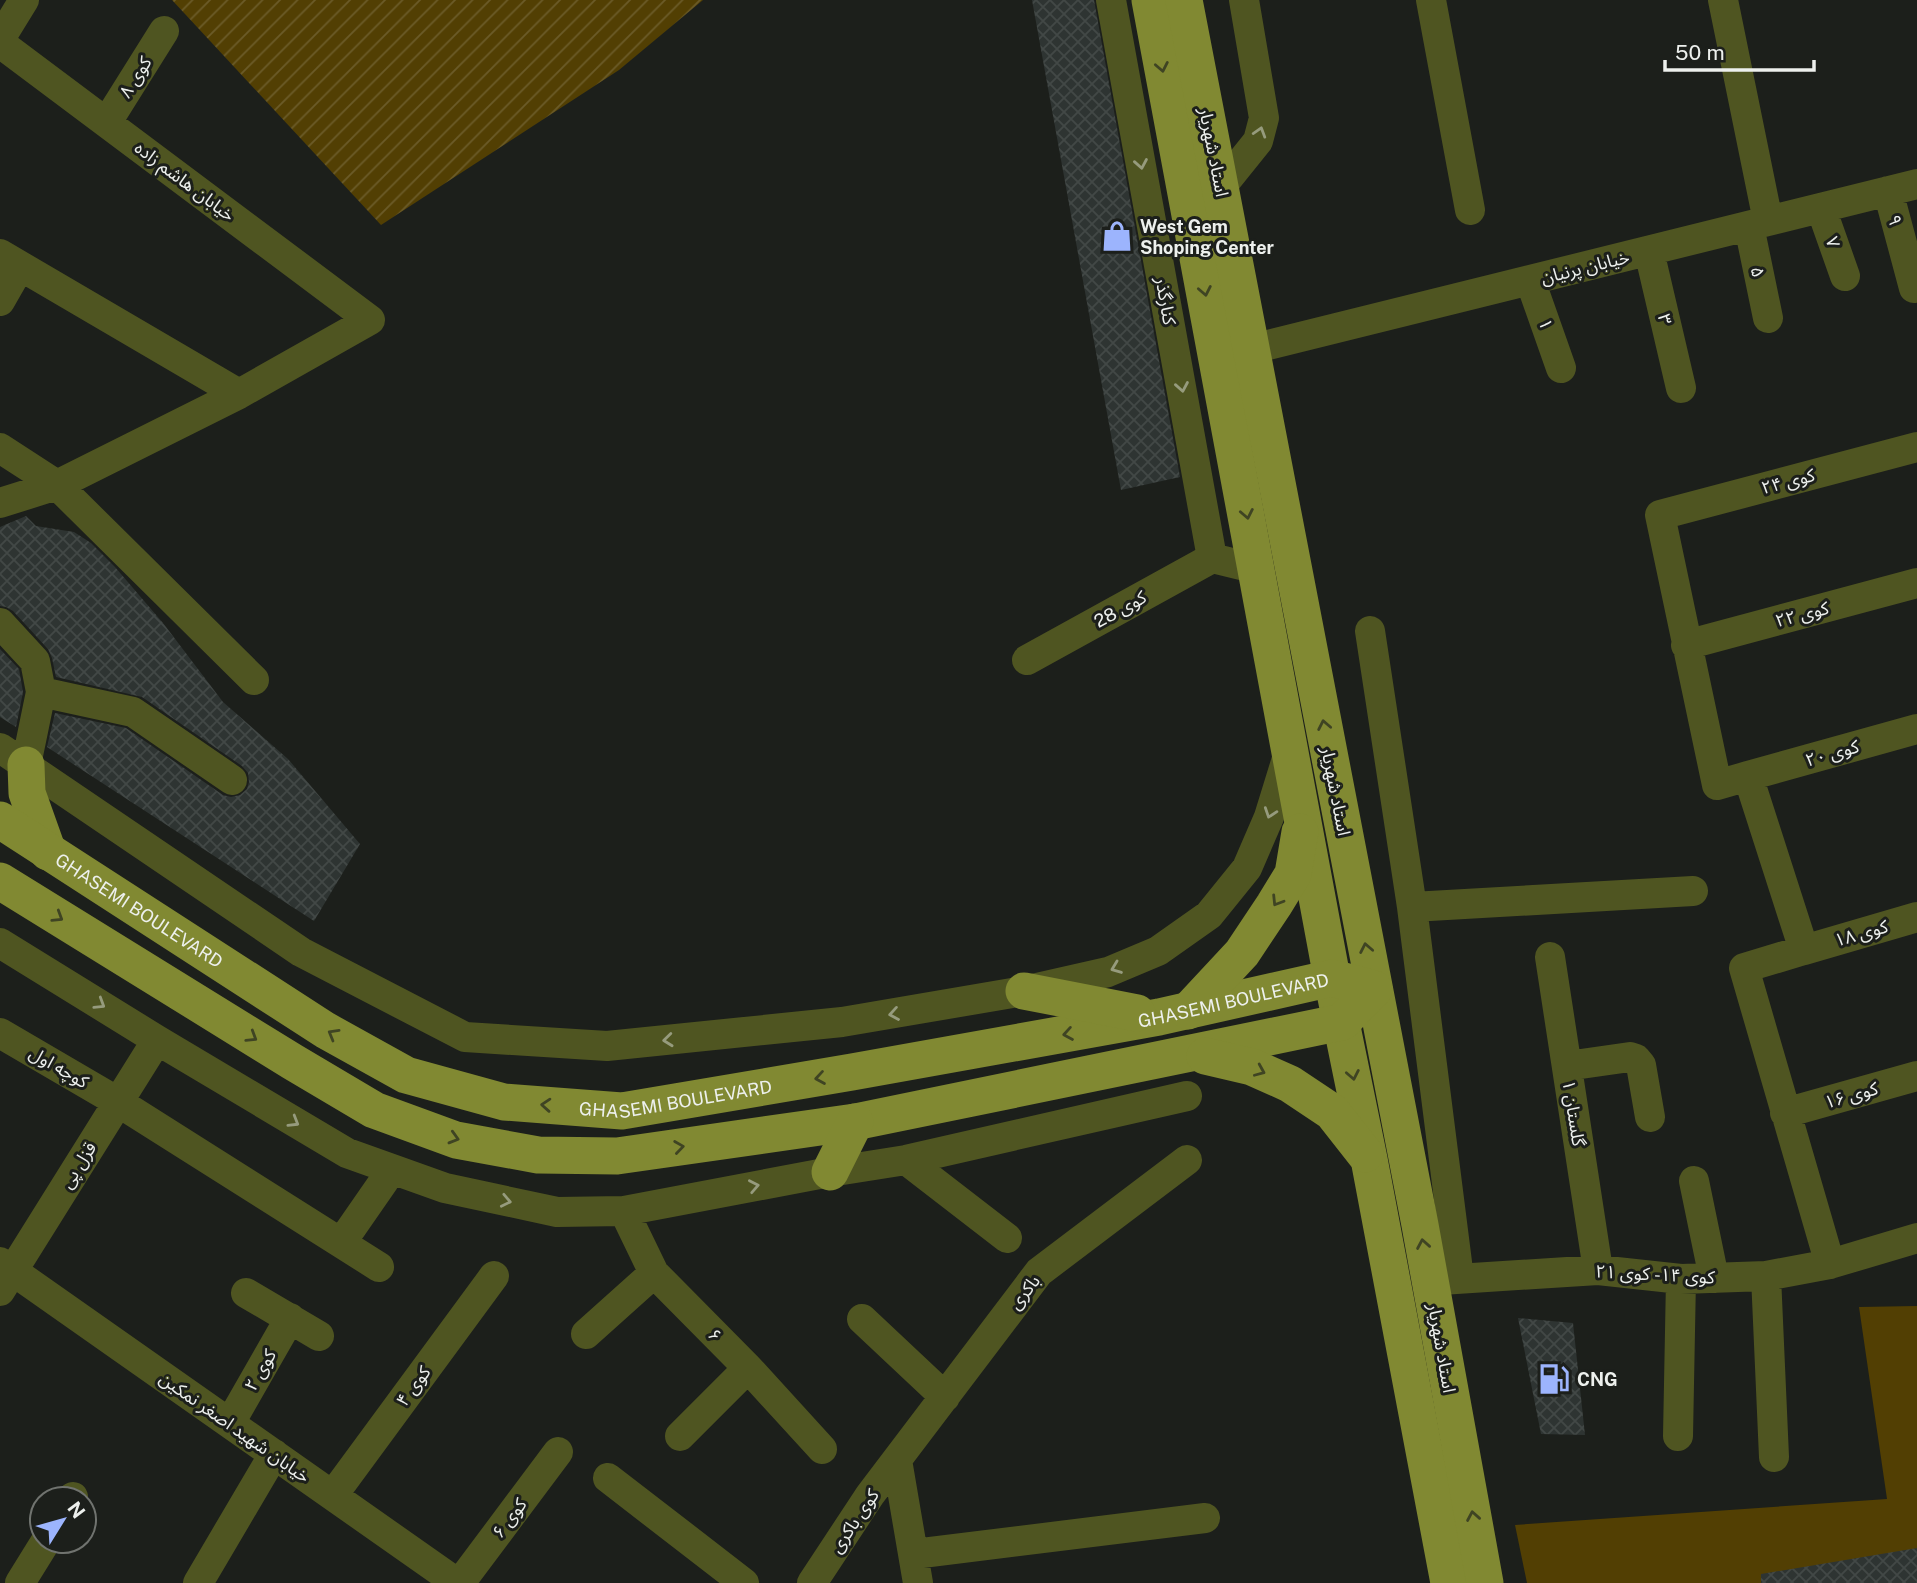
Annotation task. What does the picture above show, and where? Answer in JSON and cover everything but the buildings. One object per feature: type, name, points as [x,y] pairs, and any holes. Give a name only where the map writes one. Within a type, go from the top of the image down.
[{"type":"main road","name":"استاد شهریار","points":[[1150,0],[1332,978],[1449,1583]]},
{"type":"main road","name":"استاد شهریار","points":[[1184,0],[1374,989],[1444,1280],[1485,1583]]},
{"type":"main road","points":[[13,756],[48,852]]},
{"type":"main road","points":[[1024,991],[1173,1014],[1242,953],[1293,874],[1303,813]]},
{"type":"main road","name":"GHASEMI BOULEVARD","points":[[0,820],[325,1030],[406,1075],[504,1102],[622,1111],[1173,1014],[1332,978],[1374,989]]},
{"type":"main road","points":[[0,881],[374,1110],[456,1140],[538,1155],[617,1156],[855,1122],[1342,1022],[1374,989]]},
{"type":"main road","points":[[1194,1053],[1252,1067],[1290,1084],[1332,1112],[1369,1159]]},
{"type":"main road","points":[[830,1172],[855,1122]]},
{"type":"street","points":[[0,41],[24,0]]},
{"type":"street","name":"کنارگذر","points":[[1111,0],[1212,558]]},
{"type":"street","points":[[1221,187],[1258,141],[1264,118],[1244,0]]},
{"type":"street","points":[[1431,0],[1470,210]]},
{"type":"street","name":"۵","points":[[1723,0],[1758,224],[1768,318]]},
{"type":"street","name":"کوی ۸","points":[[107,122],[164,31]]},
{"type":"street","name":"خیابان هاشم زاده","points":[[0,41],[370,320],[239,394]]},
{"type":"street","name":"خیابان پرنیان","points":[[1252,349],[1917,184]]},
{"type":"street","name":"۹","points":[[1888,191],[1914,288]]},
{"type":"street","name":"۷","points":[[1821,208],[1844,276]]},
{"type":"street","name":"۳","points":[[1649,251],[1681,388]]},
{"type":"street","points":[[0,301],[10,260],[239,394]]},
{"type":"street","name":"۱","points":[[1530,280],[1561,368]]},
{"type":"street","points":[[0,503],[57,485],[239,394]]},
{"type":"street","name":"کوی ۲۴","points":[[1686,645],[1660,515],[1917,447]]},
{"type":"street","points":[[0,449],[57,485],[254,680]]},
{"type":"street","points":[[1212,558],[1257,569]]},
{"type":"street","name":"کوی 28","points":[[1027,660],[1212,558]]},
{"type":"street","name":"کوی ۲۲","points":[[1686,645],[1917,583]]},
{"type":"street","points":[[0,623],[35,661],[41,692],[13,756],[301,952],[465,1037],[607,1046],[842,1022],[1024,991],[1108,972],[1157,951],[1209,915],[1247,868],[1269,817],[1290,748]]},
{"type":"street","points":[[1370,631],[1412,907],[1444,1280]]},
{"type":"street","name":"کوی ۲۰","points":[[1686,645],[1717,785],[1917,729]]},
{"type":"street","points":[[41,692],[134,712],[232,780]]},
{"type":"street","points":[[1748,776],[1804,950]]},
{"type":"street","points":[[1412,907],[1693,891]]},
{"type":"street","name":"کوی ۱۸","points":[[1785,1113],[1744,968],[1917,917]]},
{"type":"street","points":[[0,943],[347,1153],[445,1188],[557,1212],[624,1211],[906,1160],[1187,1096]]},
{"type":"street","name":"۱ گلستان","points":[[1550,957],[1598,1270]]},
{"type":"street","name":"کوچه اول","points":[[0,1032],[118,1101],[379,1266]]},
{"type":"street","name":"قزل پی","points":[[4,1275],[157,1040]]},
{"type":"street","points":[[1567,1066],[1630,1057],[1636,1059],[1641,1065],[1650,1116]]},
{"type":"street","name":"کوی ۱۶","points":[[1785,1113],[1917,1076]]},
{"type":"street","points":[[1785,1113],[1830,1264]]},
{"type":"street","points":[[906,1160],[1007,1238]]},
{"type":"street","name":"باکری","points":[[897,1460],[1039,1272],[1187,1160]]},
{"type":"street","points":[[341,1243],[384,1181]]},
{"type":"street","points":[[1694,1181],[1714,1278]]},
{"type":"street","name":"۶","points":[[624,1211],[654,1273],[748,1368],[822,1449]]},
{"type":"street","name":"کوی ۱۴ - کوی ۲۱","points":[[1444,1280],[1598,1270],[1681,1279],[1766,1276],[1830,1264],[1917,1238]]},
{"type":"street","points":[[586,1334],[654,1273]]},
{"type":"street","name":"خیابان شهید اصغر نمکین","points":[[4,1275],[230,1423],[459,1583]]},
{"type":"street","name":"کوی ۴","points":[[333,1495],[494,1276]]},
{"type":"street","points":[[1766,1276],[1774,1457]]},
{"type":"street","points":[[1678,1436],[1681,1279]]},
{"type":"street","points":[[246,1293],[319,1336]]},
{"type":"street","name":"کوی ۲","points":[[230,1423],[290,1318]]},
{"type":"street","points":[[862,1319],[945,1397]]},
{"type":"street","points":[[680,1436],[748,1368]]},
{"type":"street","name":"کوی ۶","points":[[459,1583],[558,1452]]},
{"type":"street","points":[[198,1583],[274,1454]]},
{"type":"street","points":[[897,1460],[916,1569],[1205,1518]]},
{"type":"street","name":"کوی باکری","points":[[811,1583],[897,1460]]},
{"type":"street","points":[[608,1478],[744,1583]]},
{"type":"street","points":[[20,1583],[37,1555]]},
{"type":"shaded area","points":[[172,0],[703,0],[619,70],[381,225]]},
{"type":"shaded area","points":[[1917,1306],[1917,1583],[1527,1583],[1515,1525],[1887,1499],[1859,1307]]},
{"type":"place","name":"West Gem Shoping Center","points":[[1117,236]]},
{"type":"place","name":"CNG","points":[[1554,1379]]}]
